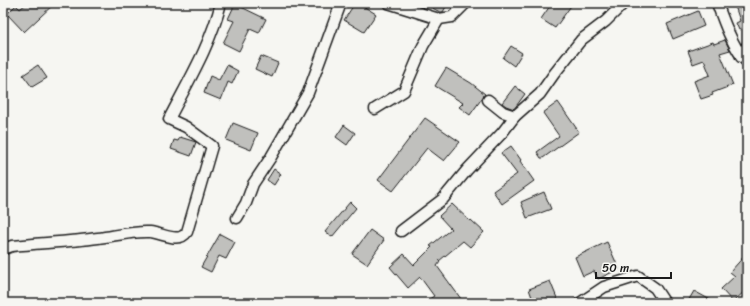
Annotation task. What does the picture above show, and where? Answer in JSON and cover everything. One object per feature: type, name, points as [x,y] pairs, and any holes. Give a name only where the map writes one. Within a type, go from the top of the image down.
[{"type":"street","points":[[3,249],[12,246],[97,238],[122,234],[150,232],[178,238],[184,236],[187,232],[212,146],[186,127],[169,119],[201,56],[217,18],[221,3]]},
{"type":"street","points":[[237,218],[246,203],[252,184],[271,157],[308,93],[341,3]]},
{"type":"street","points":[[388,3],[439,19],[452,17],[466,3]]},
{"type":"street","points":[[401,232],[443,199],[467,170],[502,133],[515,116],[540,94],[581,40],[606,21],[624,3]]},
{"type":"street","points":[[717,3],[725,24],[744,60]]},
{"type":"street","points":[[375,109],[404,91],[423,46],[439,19]]},
{"type":"street","points":[[744,60],[747,46]]},
{"type":"street","points":[[488,100],[503,112],[515,116]]},
{"type":"street","points":[[580,303],[604,287],[638,276],[655,288],[666,303]]},
{"type":"building","points":[[27,3],[55,3],[24,32],[7,14],[16,5],[20,9]]},
{"type":"building","points":[[355,3],[358,3],[376,14],[364,32],[344,20]]},
{"type":"building","points":[[423,3],[448,3],[443,12],[440,12]]},
{"type":"building","points":[[552,3],[573,3],[555,28],[541,19]]},
{"type":"building","points":[[734,3],[747,3],[747,36],[743,28],[739,30],[736,23],[740,21]]},
{"type":"building","points":[[235,4],[266,19],[259,33],[250,29],[239,51],[223,43],[234,21],[228,19]]},
{"type":"building","points":[[698,11],[704,26],[673,39],[667,24]]},
{"type":"building","points":[[725,40],[730,50],[720,53],[733,85],[701,99],[694,81],[710,75],[704,60],[693,64],[688,51],[713,42],[714,44]]},
{"type":"building","points":[[511,46],[522,53],[514,66],[503,58]]},
{"type":"building","points":[[261,56],[278,63],[272,77],[255,69]]},
{"type":"building","points":[[38,65],[47,78],[32,87],[23,75]]},
{"type":"building","points":[[227,65],[238,71],[232,84],[228,82],[221,100],[204,93],[210,76],[219,80]]},
{"type":"building","points":[[446,68],[471,83],[485,94],[470,115],[459,107],[463,103],[435,86]]},
{"type":"building","points":[[515,86],[525,94],[514,109],[502,103]]},
{"type":"building","points":[[558,102],[579,132],[541,158],[537,152],[559,136],[543,113]]},
{"type":"building","points":[[425,118],[460,142],[444,161],[427,148],[393,191],[378,180]]},
{"type":"building","points":[[233,123],[258,133],[251,150],[226,140]]},
{"type":"building","points":[[344,125],[355,133],[347,145],[336,137]]},
{"type":"building","points":[[180,137],[196,142],[191,156],[171,149],[174,140],[178,141]]},
{"type":"building","points":[[511,146],[534,181],[502,204],[493,191],[517,174],[501,153]]},
{"type":"building","points":[[274,169],[281,174],[274,185],[267,180]]},
{"type":"building","points":[[544,192],[551,209],[527,218],[521,202]]},
{"type":"building","points":[[350,202],[356,208],[332,237],[325,232]]},
{"type":"building","points":[[452,204],[484,232],[470,247],[463,241],[439,261],[440,262],[437,266],[464,303],[423,303],[434,296],[420,277],[408,288],[390,267],[404,254],[414,265],[432,247],[430,246],[451,229],[439,216]]},
{"type":"building","points":[[370,230],[384,240],[367,264],[352,254]]},
{"type":"building","points":[[220,234],[235,242],[226,259],[219,256],[211,272],[201,267]]},
{"type":"building","points":[[607,242],[619,269],[598,279],[594,271],[583,276],[575,257]]},
{"type":"building","points":[[747,253],[747,289],[733,302],[721,289],[735,276],[730,272]]},
{"type":"building","points":[[550,281],[559,303],[534,303],[529,289]]},
{"type":"building","points":[[694,291],[716,303],[687,303]]}]
